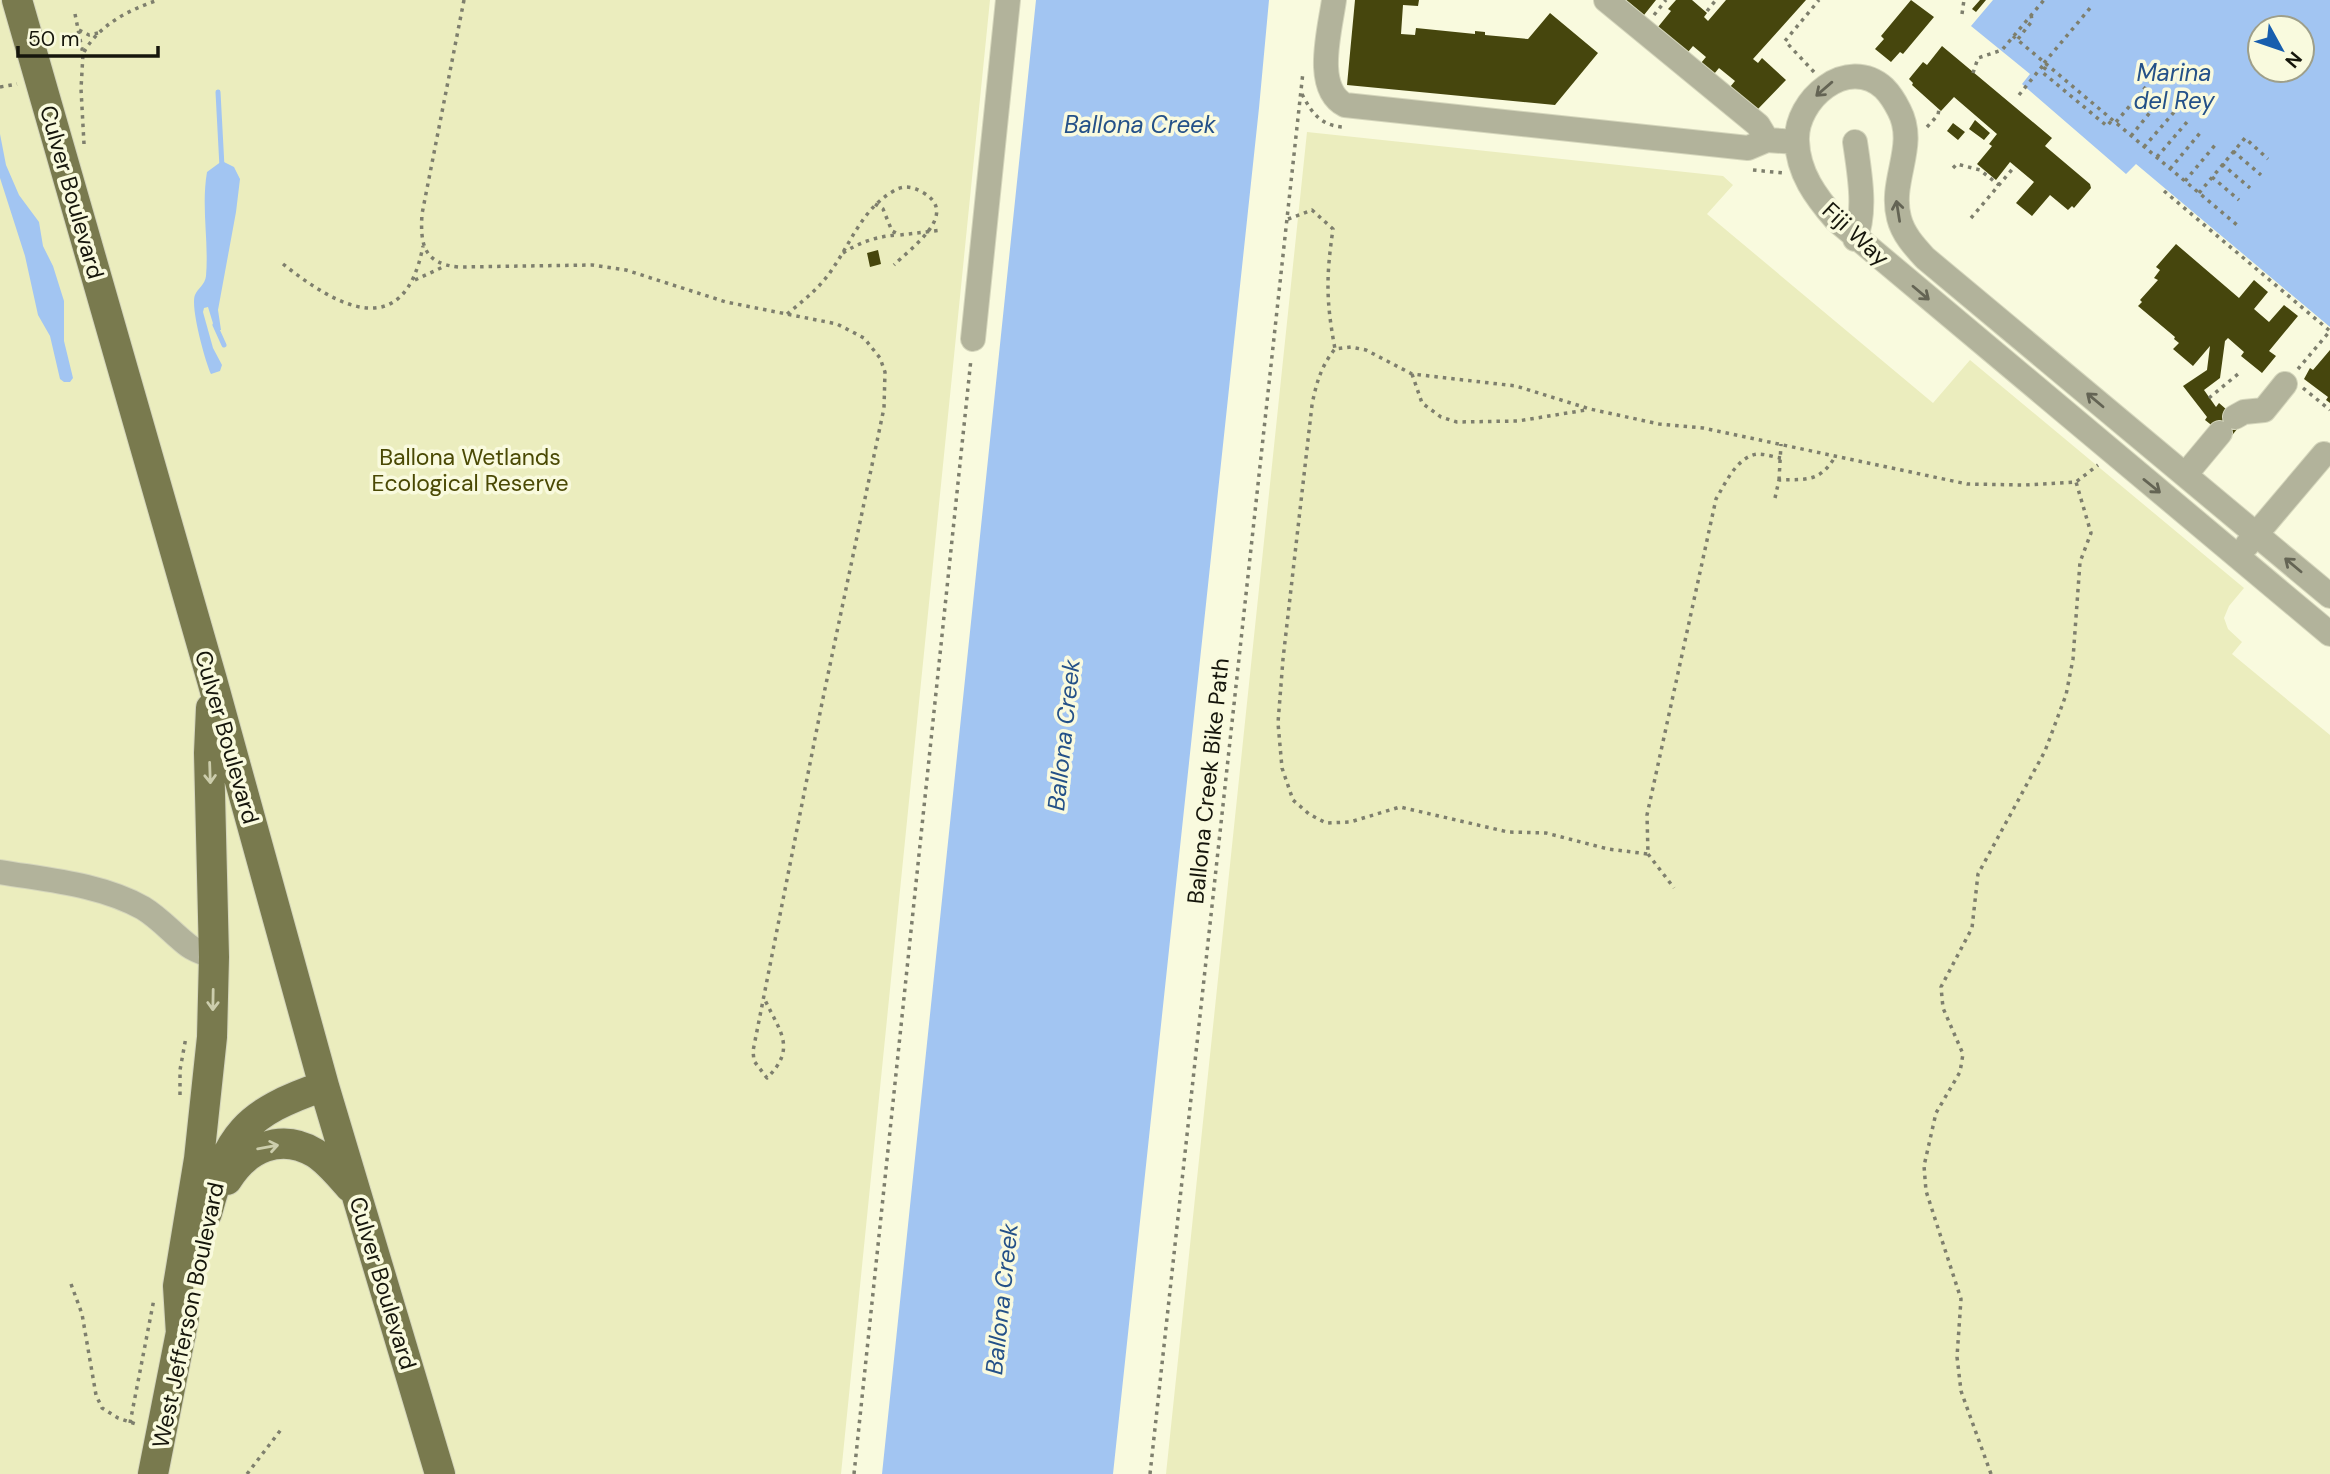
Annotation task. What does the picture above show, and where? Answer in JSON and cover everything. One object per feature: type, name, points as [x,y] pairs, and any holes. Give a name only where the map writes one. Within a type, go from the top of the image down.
[{"type":"main road","name":"Culver Boulevard","points":[[17,0],[212,680],[324,1086],[440,1474]]},
{"type":"main road","points":[[181,1334],[178,1286],[199,1159],[212,1037],[214,957],[209,753],[212,680]]},
{"type":"main road","name":"West Jefferson Boulevard","points":[[153,1474],[207,1212],[227,1152],[240,1132],[256,1117],[275,1105],[324,1086]]},
{"type":"main road","points":[[207,1212],[236,1165],[253,1150],[270,1146],[289,1145],[312,1151],[326,1161],[355,1192]]},
{"type":"street","points":[[973,339],[1008,0]]},
{"type":"street","points":[[1334,0],[1325,74],[1332,93],[1346,105],[1748,148],[1767,140],[1797,142]]},
{"type":"street","points":[[1606,0],[1758,125],[1767,140]]},
{"type":"street","name":"Fiji Way","points":[[2330,596],[1925,258],[1909,241],[1899,221],[1896,205],[1899,173],[1907,144],[1903,117],[1885,89],[1873,80],[1861,77],[1834,80],[1824,87],[1802,113],[1797,142],[1804,176],[1821,204],[1855,239],[2330,634]]},
{"type":"street","points":[[1855,142],[1862,214],[1855,239]]},
{"type":"street","points":[[2185,475],[2228,425],[2244,412],[2263,410],[2288,381]]},
{"type":"street","points":[[2110,452],[2130,429]]},
{"type":"street","points":[[2237,557],[2324,454]]},
{"type":"street","points":[[0,872],[71,884],[114,895],[142,908],[166,924],[190,948],[214,957]]},
{"type":"path","points":[[83,54],[89,43],[116,19],[134,8],[158,0]]},
{"type":"path","points":[[284,264],[324,293],[357,307],[373,309],[389,304],[404,294],[414,281],[423,246],[422,214],[464,0]]},
{"type":"path","points":[[1819,0],[1785,41],[1807,63],[1824,87]]},
{"type":"path","points":[[1962,14],[1964,0]]},
{"type":"path","points":[[1973,72],[1978,58],[2001,50],[2044,0]]},
{"type":"path","points":[[1707,11],[1714,1]]},
{"type":"path","points":[[2019,95],[2091,7]]},
{"type":"path","points":[[66,174],[79,158],[84,145],[80,89],[83,54],[75,14]]},
{"type":"path","points":[[2018,40],[2032,21],[2031,14]]},
{"type":"path","points":[[77,28],[83,34],[100,33]]},
{"type":"path","points":[[2013,36],[2236,225]]},
{"type":"path","points":[[2045,64],[2042,72],[2107,126],[2162,68]]},
{"type":"path","name":"Ballona Creek Bike Path","points":[[1150,1474],[1301,92]]},
{"type":"path","points":[[2131,136],[2160,100]]},
{"type":"path","points":[[1927,127],[1938,115],[1939,109]]},
{"type":"path","points":[[2144,147],[2175,111]]},
{"type":"path","points":[[2157,157],[2187,122]]},
{"type":"path","points":[[2170,169],[2200,133]]},
{"type":"path","points":[[2199,193],[2245,138],[2268,159]]},
{"type":"path","points":[[2185,181],[2216,144]]},
{"type":"path","points":[[2233,151],[2260,175]]},
{"type":"path","points":[[1953,167],[1957,164],[1980,170],[1999,185]]},
{"type":"path","points":[[2222,164],[2250,188]]},
{"type":"path","points":[[1971,218],[2015,166]]},
{"type":"path","points":[[2212,177],[2239,200]]},
{"type":"path","points":[[787,314],[825,280],[875,204],[893,190],[906,186],[934,198],[937,216],[929,230],[894,265]]},
{"type":"path","points":[[2164,191],[2330,331],[2288,381],[2330,410]]},
{"type":"path","points":[[875,204],[884,209],[892,231],[900,235]]},
{"type":"path","points":[[1288,219],[1312,210],[1333,229],[1326,274],[1327,307],[1335,349]]},
{"type":"path","points":[[842,254],[886,235],[942,230]]},
{"type":"path","points":[[423,246],[431,257],[445,266]]},
{"type":"path","points":[[414,281],[445,266],[486,268],[592,265],[626,270],[726,302],[837,324],[864,338],[880,358],[886,387],[882,417],[824,690],[753,1052],[754,1061],[767,1077],[780,1065],[784,1051],[783,1039],[765,1000]]},
{"type":"path","points":[[854,1474],[973,339]]},
{"type":"path","points":[[1648,854],[1608,849],[1546,833],[1508,832],[1400,807],[1350,822],[1326,822],[1309,814],[1293,800],[1282,768],[1278,723],[1283,659],[1312,405],[1317,381],[1326,360],[1335,349],[1351,347],[1366,351],[1412,374],[1516,386],[1590,409],[1659,424],[1703,428],[1967,484],[2076,482],[2110,452]]},
{"type":"path","points":[[1412,374],[1422,403],[1441,417],[1457,422],[1518,421],[1590,409]]},
{"type":"path","points":[[2209,398],[2238,374]]},
{"type":"path","points":[[1775,498],[1782,444]]},
{"type":"path","points":[[1674,888],[1648,854],[1647,815],[1716,499],[1742,461],[1757,454],[1781,458]]},
{"type":"path","points":[[1779,480],[1814,479],[1828,469],[1835,457]]},
{"type":"path","points":[[1991,1474],[1961,1391],[1957,1357],[1961,1299],[1926,1191],[1924,1166],[1936,1113],[1960,1072],[1963,1054],[1943,1008],[1941,987],[1972,928],[1978,874],[2045,751],[2066,695],[2073,659],[2080,562],[2091,533],[2076,482]]},
{"type":"path","points":[[180,1106],[180,1070],[187,1027]]},
{"type":"path","points":[[71,1284],[82,1314],[96,1395],[102,1408],[130,1423],[162,1429]]},
{"type":"path","points":[[130,1423],[154,1297]]},
{"type":"path","points":[[247,1474],[284,1427]]},
{"type":"green space","name":"Ballona Wetlands Ecological Reserve","points":[[0,0],[990,0],[841,1474],[0,1474]]},
{"type":"green space","points":[[1307,132],[1723,176],[1733,185],[1707,214],[1933,403],[1970,360],[2244,588],[2229,606],[2224,618],[2228,629],[2242,642],[2232,654],[2330,735],[2330,1474],[1166,1474]]},
{"type":"water","name":"Ballona Creek","points":[[1036,0],[1269,0],[1259,108],[1113,1474],[882,1474]]},
{"type":"water","name":"Marina del Rey","points":[[1993,0],[2330,0],[2330,327],[2136,164],[2126,174],[2022,84],[2030,74],[1971,26]]},
{"type":"water","points":[[0,134],[6,165],[19,195],[39,222],[43,246],[53,266],[64,301],[64,341],[73,378],[70,382],[60,379],[50,336],[38,315],[25,256],[0,178]]},
{"type":"water","points":[[222,161],[234,167],[240,179],[218,310],[221,330],[215,330],[208,307],[204,308],[203,312],[213,348],[222,365],[220,371],[211,374],[199,334],[194,301],[206,276],[207,172]]},
{"type":"building","points":[[1355,0],[1419,0],[1418,6],[1403,5],[1401,34],[1415,35],[1416,28],[1475,34],[1475,31],[1485,32],[1485,35],[1528,39],[1550,13],[1598,53],[1555,105],[1347,85]]},
{"type":"building","points":[[1626,0],[1656,0],[1644,15]]},
{"type":"building","points":[[1676,0],[1692,0],[1707,13],[1704,17],[1708,21],[1726,0],[1806,0],[1753,59],[1758,63],[1762,58],[1786,80],[1757,110],[1730,87],[1735,81],[1719,68],[1709,80],[1696,69],[1706,57],[1693,46],[1688,52],[1658,27]]},
{"type":"building","points":[[1911,0],[1934,17],[1903,54],[1900,52],[1891,62],[1875,49],[1884,39],[1881,36]]},
{"type":"building","points":[[1980,0],[1986,0],[1976,12],[1972,9]]},
{"type":"building","points":[[1942,46],[2052,138],[2045,146],[2090,184],[2091,188],[2074,208],[2072,206],[2068,210],[2050,195],[2032,216],[2016,203],[2034,182],[2010,162],[1996,180],[1977,164],[1992,146],[1989,144],[1997,134],[1954,97],[1941,111],[1912,85],[1909,79],[1923,62],[1927,65]]},
{"type":"building","points":[[1975,120],[1990,133],[1984,140],[1969,129]]},
{"type":"building","points":[[1953,123],[1965,132],[1958,140],[1947,131]]},
{"type":"building","points":[[2176,244],[2239,298],[2254,280],[2268,292],[2254,309],[2269,322],[2284,305],[2298,316],[2269,351],[2276,356],[2262,373],[2241,356],[2244,352],[2228,338],[2225,341],[2220,378],[2204,390],[2216,407],[2219,403],[2242,423],[2229,439],[2205,420],[2207,417],[2183,386],[2207,370],[2210,346],[2193,366],[2173,349],[2179,343],[2175,337],[2138,306],[2158,280],[2154,278],[2160,270],[2156,267]]},
{"type":"building","points":[[878,250],[881,264],[870,267],[867,253]]},
{"type":"building","points":[[2330,350],[2330,403],[2326,400],[2328,397],[2304,379],[2310,368],[2313,370]]},
{"type":"waterway","points":[[218,92],[222,167]]},
{"type":"waterway","points":[[215,325],[224,345]]}]
